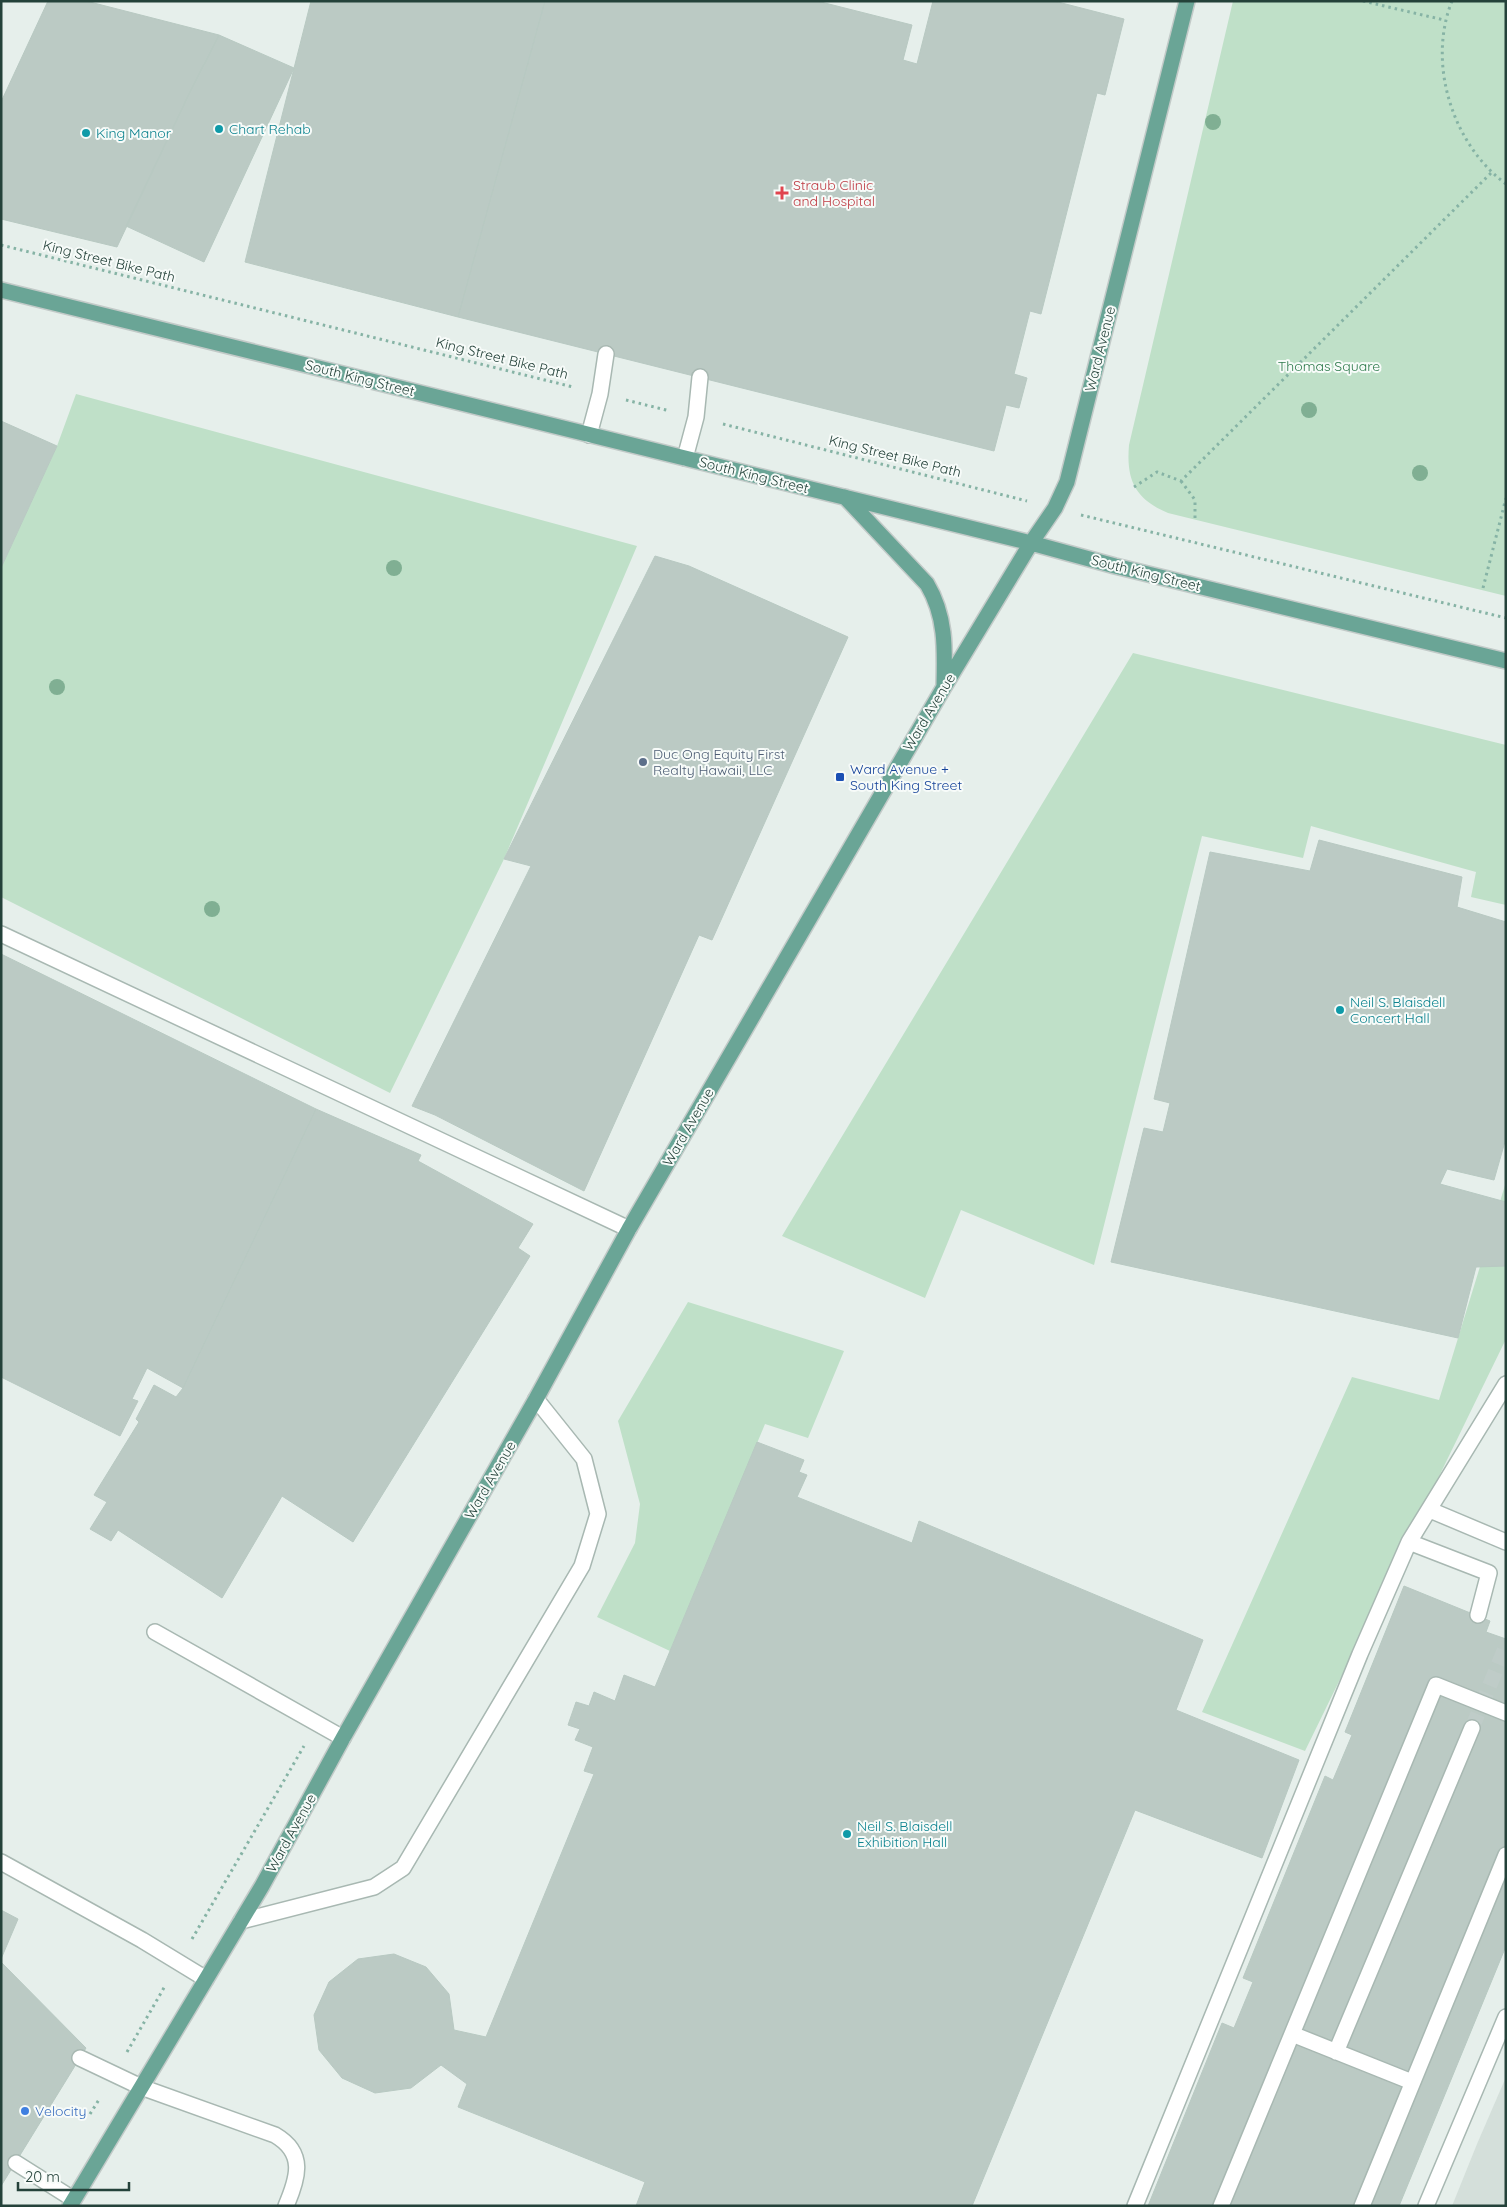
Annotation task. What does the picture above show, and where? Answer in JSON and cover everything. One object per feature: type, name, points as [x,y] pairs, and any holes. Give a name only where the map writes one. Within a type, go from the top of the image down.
[{"type":"main road","name":"Ward Avenue","points":[[71,2203],[241,1921],[536,1399],[629,1229],[944,687],[1031,543],[1055,508],[1066,482],[1187,1]]},
{"type":"main road","name":"South King Street","points":[[1,290],[1031,543],[1115,566],[1506,660]]},
{"type":"main road","points":[[845,497],[926,584],[932,594],[938,606],[944,629],[944,687]]},
{"type":"street","points":[[589,434],[600,394],[606,354]]},
{"type":"street","points":[[685,458],[696,417],[700,377]]},
{"type":"street","points":[[1,934],[629,1229]]},
{"type":"street","points":[[1135,2206],[1360,1654],[1409,1542],[1506,1384]]},
{"type":"street","points":[[241,1921],[374,1887],[403,1868],[582,1566],[598,1514],[584,1459],[536,1399]]},
{"type":"street","points":[[1430,1510],[1506,1542]]},
{"type":"street","points":[[1409,1542],[1489,1573],[1478,1615]]},
{"type":"street","points":[[155,1632],[343,1738]]},
{"type":"street","points":[[1221,2206],[1436,1685],[1506,1713]]},
{"type":"street","points":[[1336,2052],[1472,1728]]},
{"type":"street","points":[[1362,2206],[1506,1855]]},
{"type":"street","points":[[1,1862],[142,1940],[206,1979]]},
{"type":"street","points":[[1426,2206],[1506,2017]]},
{"type":"street","points":[[1292,2034],[1412,2082]]},
{"type":"street","points":[[80,2058],[141,2087],[275,2135],[288,2142],[294,2152],[297,2166],[295,2184],[286,2206]]},
{"type":"street","points":[[16,2164],[71,2203]]},
{"type":"path","points":[[1363,1],[1444,20]]},
{"type":"path","points":[[1452,1],[1444,20],[1443,76],[1459,128],[1491,173],[1506,184]]},
{"type":"path","points":[[1181,481],[1491,173]]},
{"type":"path","name":"King Street Bike Path","points":[[1,245],[696,417],[998,494],[1506,618]]},
{"type":"path","points":[[1134,487],[1157,472],[1181,481],[1195,500],[1195,519]]},
{"type":"path","points":[[1484,588],[1506,498]]},
{"type":"shaded area","points":[[1506,2077],[1506,2206],[1452,2206],[1477,2144]]},
{"type":"green space","name":"Thomas Square","points":[[1233,1],[1506,1],[1506,596],[1168,513],[1140,495],[1135,487],[1129,468],[1129,445]]},
{"type":"green space","points":[[76,394],[637,546],[504,859],[390,1093],[1,897],[1,568],[57,446]]},
{"type":"green space","points":[[1133,653],[1506,745],[1506,905],[1471,897],[1476,872],[1311,826],[1303,858],[1202,836],[1094,1265],[961,1210],[925,1298],[782,1236]]},
{"type":"green space","points":[[1506,1182],[1506,1339],[1305,1751],[1202,1712],[1352,1377],[1439,1400]]},
{"type":"green space","points":[[688,1302],[844,1351],[808,1438],[765,1424],[670,1651],[597,1617],[635,1543],[640,1504],[618,1421]]},
{"type":"building","name":"King Manor","points":[[48,1],[86,1],[219,35],[117,247],[1,219],[1,102]]},
{"type":"building","points":[[311,1],[545,1],[458,317],[245,262]]},
{"type":"building","name":"Straub Clinic and Hospital","points":[[545,1],[817,1],[912,25],[903,60],[917,64],[933,1],[1054,1],[1124,19],[1105,95],[1097,93],[1041,314],[1030,311],[1014,374],[1027,378],[1019,408],[1006,405],[994,451],[458,317]]},
{"type":"building","name":"Chart Rehab","points":[[219,35],[294,68],[204,262],[126,226]]},
{"type":"building","points":[[1,421],[57,446],[1,568]]},
{"type":"building","points":[[655,556],[689,566],[848,637],[712,940],[699,935],[584,1191],[435,1115],[412,1106],[531,866],[504,859]]},
{"type":"building","name":"Neil S. Blaisdell Concert Hall","points":[[1319,840],[1462,877],[1457,907],[1506,922],[1506,1138],[1494,1180],[1447,1169],[1440,1184],[1506,1202],[1506,1266],[1476,1267],[1458,1338],[1111,1262],[1144,1128],[1163,1132],[1170,1103],[1154,1099],[1210,852],[1310,871]]},
{"type":"building","points":[[1,954],[316,1109],[183,1388],[147,1368],[132,1399],[138,1401],[120,1436],[1,1377]]},
{"type":"building","points":[[316,1109],[421,1155],[418,1161],[533,1224],[518,1248],[530,1256],[353,1542],[282,1496],[222,1598],[118,1530],[111,1541],[90,1529],[107,1502],[94,1495],[139,1422],[136,1419],[154,1385],[176,1397],[183,1388]]},
{"type":"building","name":"Neil S. Blaisdell Exhibition Hall","points":[[757,1442],[804,1460],[799,1472],[807,1475],[797,1497],[912,1543],[919,1521],[1203,1640],[1176,1710],[1299,1760],[1262,1858],[1135,1810],[972,2206],[636,2206],[645,2182],[458,2107],[467,2084],[441,2065],[411,2088],[375,2093],[342,2078],[319,2050],[314,2015],[329,1982],[358,1959],[394,1954],[426,1967],[449,1994],[454,2030],[486,2037],[594,1774],[584,1771],[593,1747],[575,1740],[580,1729],[568,1725],[576,1702],[589,1706],[594,1692],[615,1701],[624,1675],[655,1687]]},
{"type":"building","points":[[1404,1586],[1490,1621],[1486,1632],[1506,1639],[1506,1946],[1399,2206],[1148,2206],[1222,2023],[1234,2028],[1253,1982],[1243,1978],[1325,1776],[1333,1780],[1352,1735],[1345,1732]]},
{"type":"building","points":[[1,1910],[18,1919],[1,1959]]},
{"type":"building","name":"Velocity","points":[[1,1962],[86,2048],[1,2186]]},
{"type":"tunnel","points":[[1472,1728],[1506,1646]]},
{"type":"place","name":"Chart Rehab","points":[[219,129]]},
{"type":"place","name":"King Manor","points":[[86,133]]},
{"type":"place","name":"Straub Clinic and Hospital","points":[[782,193]]},
{"type":"place","name":"Duc Ong Equity First Realty Hawaii, LLC","points":[[643,762]]},
{"type":"place","name":"Ward Avenue + South King Street","points":[[840,777]]},
{"type":"place","name":"Neil S. Blaisdell Concert Hall","points":[[1340,1010]]},
{"type":"place","name":"Neil S. Blaisdell Exhibition Hall","points":[[847,1834]]},
{"type":"place","name":"Velocity","points":[[25,2111]]}]
